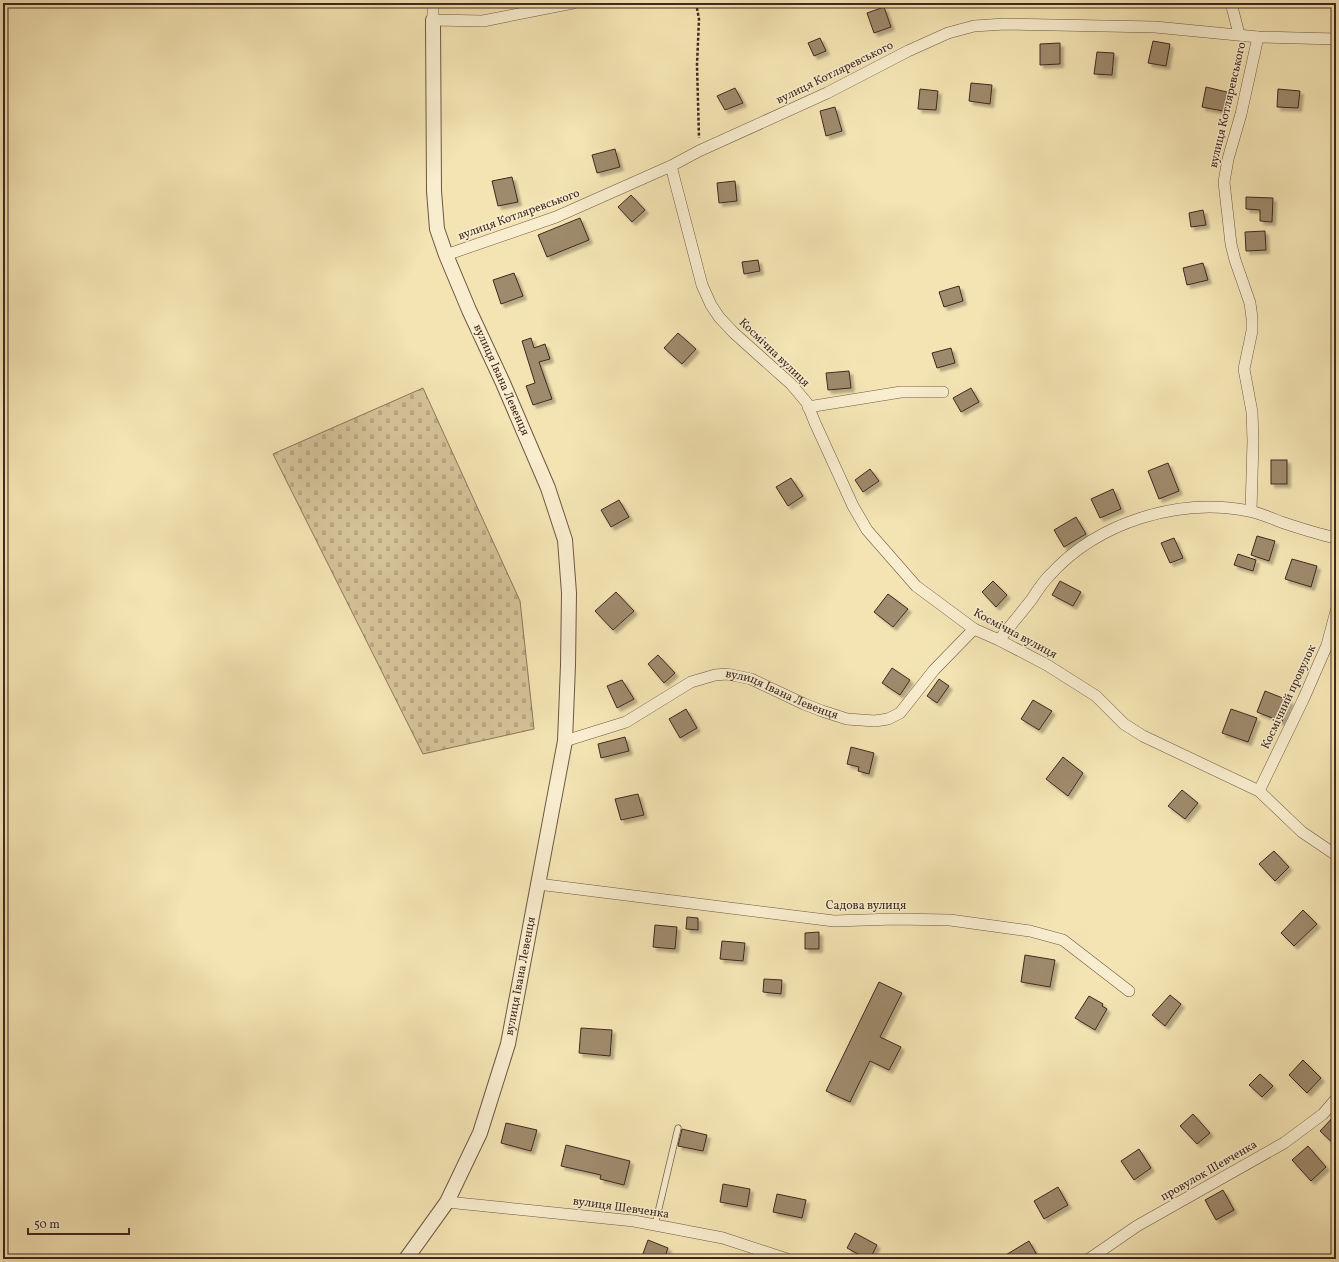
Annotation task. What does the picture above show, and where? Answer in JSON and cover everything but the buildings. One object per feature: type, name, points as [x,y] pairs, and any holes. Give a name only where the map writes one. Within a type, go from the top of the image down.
[{"type":"street","points":[[433,3],[433,20],[483,21],[573,3]]},
{"type":"street","points":[[1231,3],[1239,34]]},
{"type":"street","name":"вулиця Івана Левенця","points":[[406,1259],[447,1202],[480,1133],[508,1044],[565,741],[568,665],[569,600],[565,540],[545,481],[503,383],[469,310],[437,229],[434,191],[433,20]]},
{"type":"street","name":"вулиця Котляревського","points":[[446,255],[556,217],[671,166],[699,151],[827,93],[915,48],[948,33],[974,26],[1005,24],[1155,27],[1258,37],[1336,39]]},
{"type":"street","name":"вулиця Котляревського","points":[[1251,511],[1253,441],[1252,412],[1244,369],[1252,331],[1252,318],[1250,303],[1231,244],[1224,182],[1228,158],[1241,114],[1258,37]]},
{"type":"street","name":"Космічна вулиця","points":[[671,166],[702,285],[711,306],[734,333],[791,384],[807,403],[853,506],[867,530],[916,586],[974,630],[1000,640],[1047,665],[1096,696],[1124,724],[1143,736],[1259,791],[1302,832],[1336,855]]},
{"type":"street","points":[[808,407],[901,392],[944,392]]},
{"type":"street","points":[[1000,640],[1049,576],[1065,560],[1088,543],[1120,526],[1143,518],[1170,511],[1198,507],[1224,507],[1251,511],[1312,532],[1336,538]]},
{"type":"street","name":"Космічний провулок","points":[[1259,791],[1327,645],[1336,611]]},
{"type":"street","name":"вулиця Івана Левенця","points":[[565,741],[626,722],[691,682],[715,675],[726,674],[751,679],[822,712],[847,719],[875,721],[888,719],[900,713],[934,670],[974,630]]},
{"type":"street","name":"Садова вулиця","points":[[538,884],[834,921],[895,919],[950,920],[1030,931],[1063,940],[1129,991]]},
{"type":"street","name":"провулок Шевченка","points":[[1089,1259],[1137,1226],[1284,1142],[1323,1114],[1336,1099]]},
{"type":"street","name":"вулиця Шевченка","points":[[447,1202],[634,1220],[723,1238],[787,1259]]},
{"type":"lane","points":[[655,1225],[678,1128]]},
{"type":"path","points":[[696,3],[699,19],[697,65],[699,151]]},
{"type":"green space","points":[[423,388],[520,601],[534,729],[423,754],[273,454]]}]
